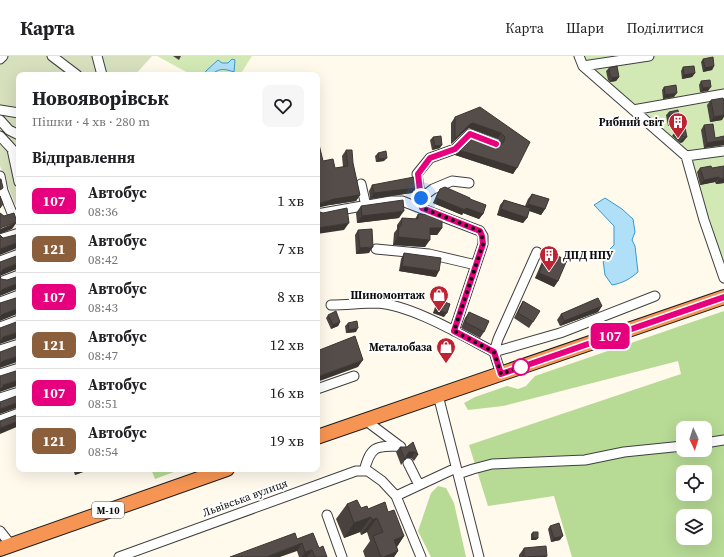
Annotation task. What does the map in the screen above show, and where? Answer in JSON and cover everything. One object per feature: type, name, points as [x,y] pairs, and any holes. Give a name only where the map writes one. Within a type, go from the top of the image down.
[{"type":"highway","points":[[320,436],[724,297]]},
{"type":"highway","name":"М-10","points":[[3,547],[218,472]]},
{"type":"street","points":[[0,59],[3,56]]},
{"type":"street","points":[[52,56],[73,72]]},
{"type":"street","points":[[97,56],[101,72]]},
{"type":"street","points":[[579,56],[583,66],[686,156],[704,220],[724,278]]},
{"type":"street","points":[[583,66],[649,56]]},
{"type":"street","points":[[633,110],[724,94]]},
{"type":"street","points":[[0,110],[16,113]]},
{"type":"street","points":[[1,124],[16,134]]},
{"type":"street","points":[[422,208],[418,174],[430,158],[455,149],[470,134],[496,144]]},
{"type":"street","points":[[0,136],[12,149],[16,165]]},
{"type":"street","points":[[686,156],[724,151]]},
{"type":"street","points":[[0,176],[3,191],[12,215]]},
{"type":"street","points":[[421,198],[433,189],[452,181],[469,184]]},
{"type":"street","points":[[361,184],[366,206]]},
{"type":"street","points":[[320,214],[391,201],[402,201],[480,231],[483,244],[454,331]]},
{"type":"street","points":[[0,239],[16,234]]},
{"type":"street","points":[[376,249],[429,254],[476,265]]},
{"type":"street","points":[[501,374],[494,352],[498,339],[537,252]]},
{"type":"street","points":[[0,261],[16,255]]},
{"type":"street","points":[[0,282],[16,276]]},
{"type":"street","points":[[0,302],[16,296]]},
{"type":"street","points":[[331,305],[378,303],[399,307],[454,331],[494,352],[560,333],[655,296]]},
{"type":"street","points":[[0,327],[16,321]]},
{"type":"street","points":[[0,350],[16,345]]},
{"type":"street","points":[[0,374],[16,369]]},
{"type":"street","points":[[320,388],[354,376]]},
{"type":"street","points":[[0,398],[16,393]]},
{"type":"street","points":[[438,395],[479,557]]},
{"type":"street","points":[[0,420],[16,414]]},
{"type":"street","points":[[365,420],[401,448],[386,446],[377,448],[370,452],[364,471],[368,471],[382,481],[396,496],[421,557]]},
{"type":"street","points":[[712,442],[724,440]]},
{"type":"street","points":[[396,496],[419,485],[457,471],[492,464],[585,460],[624,452],[676,447]]},
{"type":"street","points":[[408,463],[419,485]]},
{"type":"street","name":"Львівська вулиця","points":[[119,557],[356,471],[364,471]]},
{"type":"street","points":[[327,515],[342,557]]},
{"type":"street","points":[[0,531],[3,547]]},
{"type":"green space","points":[[0,56],[152,56],[138,72],[16,72],[16,204],[0,166]]},
{"type":"green space","points":[[157,56],[252,56],[242,72],[186,72]]},
{"type":"green space","points":[[576,56],[724,56],[724,268],[684,150]]},
{"type":"green space","points":[[724,311],[724,557],[572,557],[554,496],[488,506],[469,445],[681,374],[678,361],[503,406],[468,410],[464,403],[475,397],[507,386],[518,389],[526,386],[535,376]]},
{"type":"green space","points":[[152,472],[174,472],[155,479]]},
{"type":"green space","points":[[438,486],[446,488],[454,503],[466,557],[431,557],[418,531],[431,493]]},
{"type":"water","points":[[232,59],[235,60],[234,72],[220,70],[216,72],[206,72],[218,60],[222,63],[228,63]]},
{"type":"water","points":[[605,198],[622,209],[633,219],[635,232],[632,240],[635,246],[638,272],[620,283],[612,285],[605,275],[603,260],[608,251],[614,245],[614,226],[594,205]]},
{"type":"building","points":[[713,57],[714,66],[705,68],[703,59]]},
{"type":"building","points":[[617,66],[619,77],[613,78],[610,76],[609,68]]},
{"type":"building","points":[[694,66],[695,73],[684,75],[683,67]]},
{"type":"building","points":[[710,80],[711,87],[703,88],[701,81]]},
{"type":"building","points":[[676,85],[677,93],[665,95],[664,87]]},
{"type":"building","points":[[723,98],[724,115],[714,117],[711,100]]},
{"type":"building","points":[[480,107],[530,142],[517,168],[459,150],[475,136],[497,144],[502,144],[504,141],[505,137],[501,133],[473,123],[470,124],[455,139],[455,117]]},
{"type":"building","points":[[678,110],[680,121],[670,122],[669,112]]},
{"type":"building","points":[[713,124],[715,138],[724,136],[724,140],[707,143],[704,125]]},
{"type":"building","points":[[685,128],[687,137],[684,137],[676,130]]},
{"type":"building","points":[[441,136],[442,145],[435,146],[433,137]]},
{"type":"building","points":[[320,148],[323,161],[333,159],[335,168],[348,166],[346,150],[352,150],[353,163],[360,195],[334,199],[320,203]]},
{"type":"building","points":[[386,151],[387,158],[379,159],[378,153]]},
{"type":"building","points":[[711,166],[712,168],[724,166],[724,178],[719,179],[719,177],[704,180],[700,168]]},
{"type":"building","points":[[414,177],[416,188],[374,193],[372,185]]},
{"type":"building","points":[[0,179],[3,188],[0,190]]},
{"type":"building","points":[[445,187],[486,205],[483,214],[466,208],[465,210],[436,198],[440,189]]},
{"type":"building","points":[[532,194],[549,199],[545,209],[528,204]]},
{"type":"building","points":[[0,196],[3,204],[0,208]]},
{"type":"building","points":[[403,200],[404,211],[362,216],[361,206]]},
{"type":"building","points":[[504,200],[530,208],[527,218],[501,209]]},
{"type":"building","points":[[347,208],[349,223],[320,228],[320,212],[323,213]]},
{"type":"building","points":[[0,213],[4,216],[14,213],[16,222],[0,228]]},
{"type":"building","points":[[418,214],[442,215],[442,228],[430,228],[430,240],[398,237],[399,226],[401,226],[402,218],[418,219]]},
{"type":"building","points":[[372,229],[373,247],[360,248],[358,230]]},
{"type":"building","points":[[0,235],[3,238],[16,235],[16,243],[0,249]]},
{"type":"building","name":"ДПД НПУ","points":[[548,252],[567,260],[558,281],[539,273]]},
{"type":"building","points":[[404,253],[441,258],[439,271],[402,266]]},
{"type":"building","points":[[16,256],[16,264],[3,269],[0,273],[0,262]]},
{"type":"building","points":[[0,276],[1,279],[7,280],[16,277],[16,284],[3,289],[0,292]]},
{"type":"building","points":[[16,298],[16,309],[3,314],[0,317],[0,303]]},
{"type":"building","points":[[598,298],[602,306],[564,321],[561,314]]},
{"type":"building","points":[[439,300],[450,304],[447,313],[436,309]]},
{"type":"building","points":[[523,301],[540,311],[533,322],[518,313]]},
{"type":"building","points":[[336,311],[340,322],[333,325],[328,315]]},
{"type":"building","points":[[469,312],[489,321],[484,332],[465,322]]},
{"type":"building","points":[[357,321],[358,328],[349,330],[348,323]]},
{"type":"building","points":[[16,322],[16,333],[3,337],[0,341],[0,328]]},
{"type":"building","points":[[355,336],[363,360],[320,376],[320,350]]},
{"type":"building","points":[[16,346],[16,357],[3,361],[0,364],[0,352]]},
{"type":"building","points":[[16,371],[16,381],[0,387],[0,376]]},
{"type":"building","points":[[16,396],[16,403],[0,409],[0,402]]},
{"type":"building","points":[[16,415],[16,422],[0,428],[0,421]]},
{"type":"building","points":[[413,442],[418,455],[415,452],[409,452],[405,460],[400,447],[407,447]]},
{"type":"building","points":[[357,500],[361,508],[367,506],[368,509],[385,502],[388,512],[394,510],[404,536],[394,540],[398,551],[381,557],[373,536],[383,532],[377,518],[372,520],[371,517],[354,523],[347,504]]},
{"type":"building","points":[[559,523],[563,536],[554,538],[550,526]]},
{"type":"building","points":[[533,532],[538,532],[538,538],[533,538]]},
{"type":"building","points":[[295,533],[297,539],[313,533],[319,548],[323,546],[327,557],[315,557],[312,550],[305,552],[302,543],[266,557],[230,557]]},
{"type":"building","points":[[546,546],[547,556],[524,557],[524,548]]},
{"type":"bus line","name":"107","points":[[496,144],[470,134],[455,149],[430,158],[418,174],[422,208],[480,231],[483,244],[454,331],[494,352],[501,374],[724,297]]},
{"type":"place","name":"Рибний світ","points":[[678,139]]},
{"type":"place","name":"ДПД НПУ","points":[[549,272]]},
{"type":"place","name":"Шиномонтаж","points":[[439,312]]},
{"type":"place","name":"Металобаза","points":[[446,364]]},
{"type":"route","points":[[421,198],[422,208],[480,231],[482,236],[483,244],[454,331],[494,352],[501,374],[521,367]]}]
